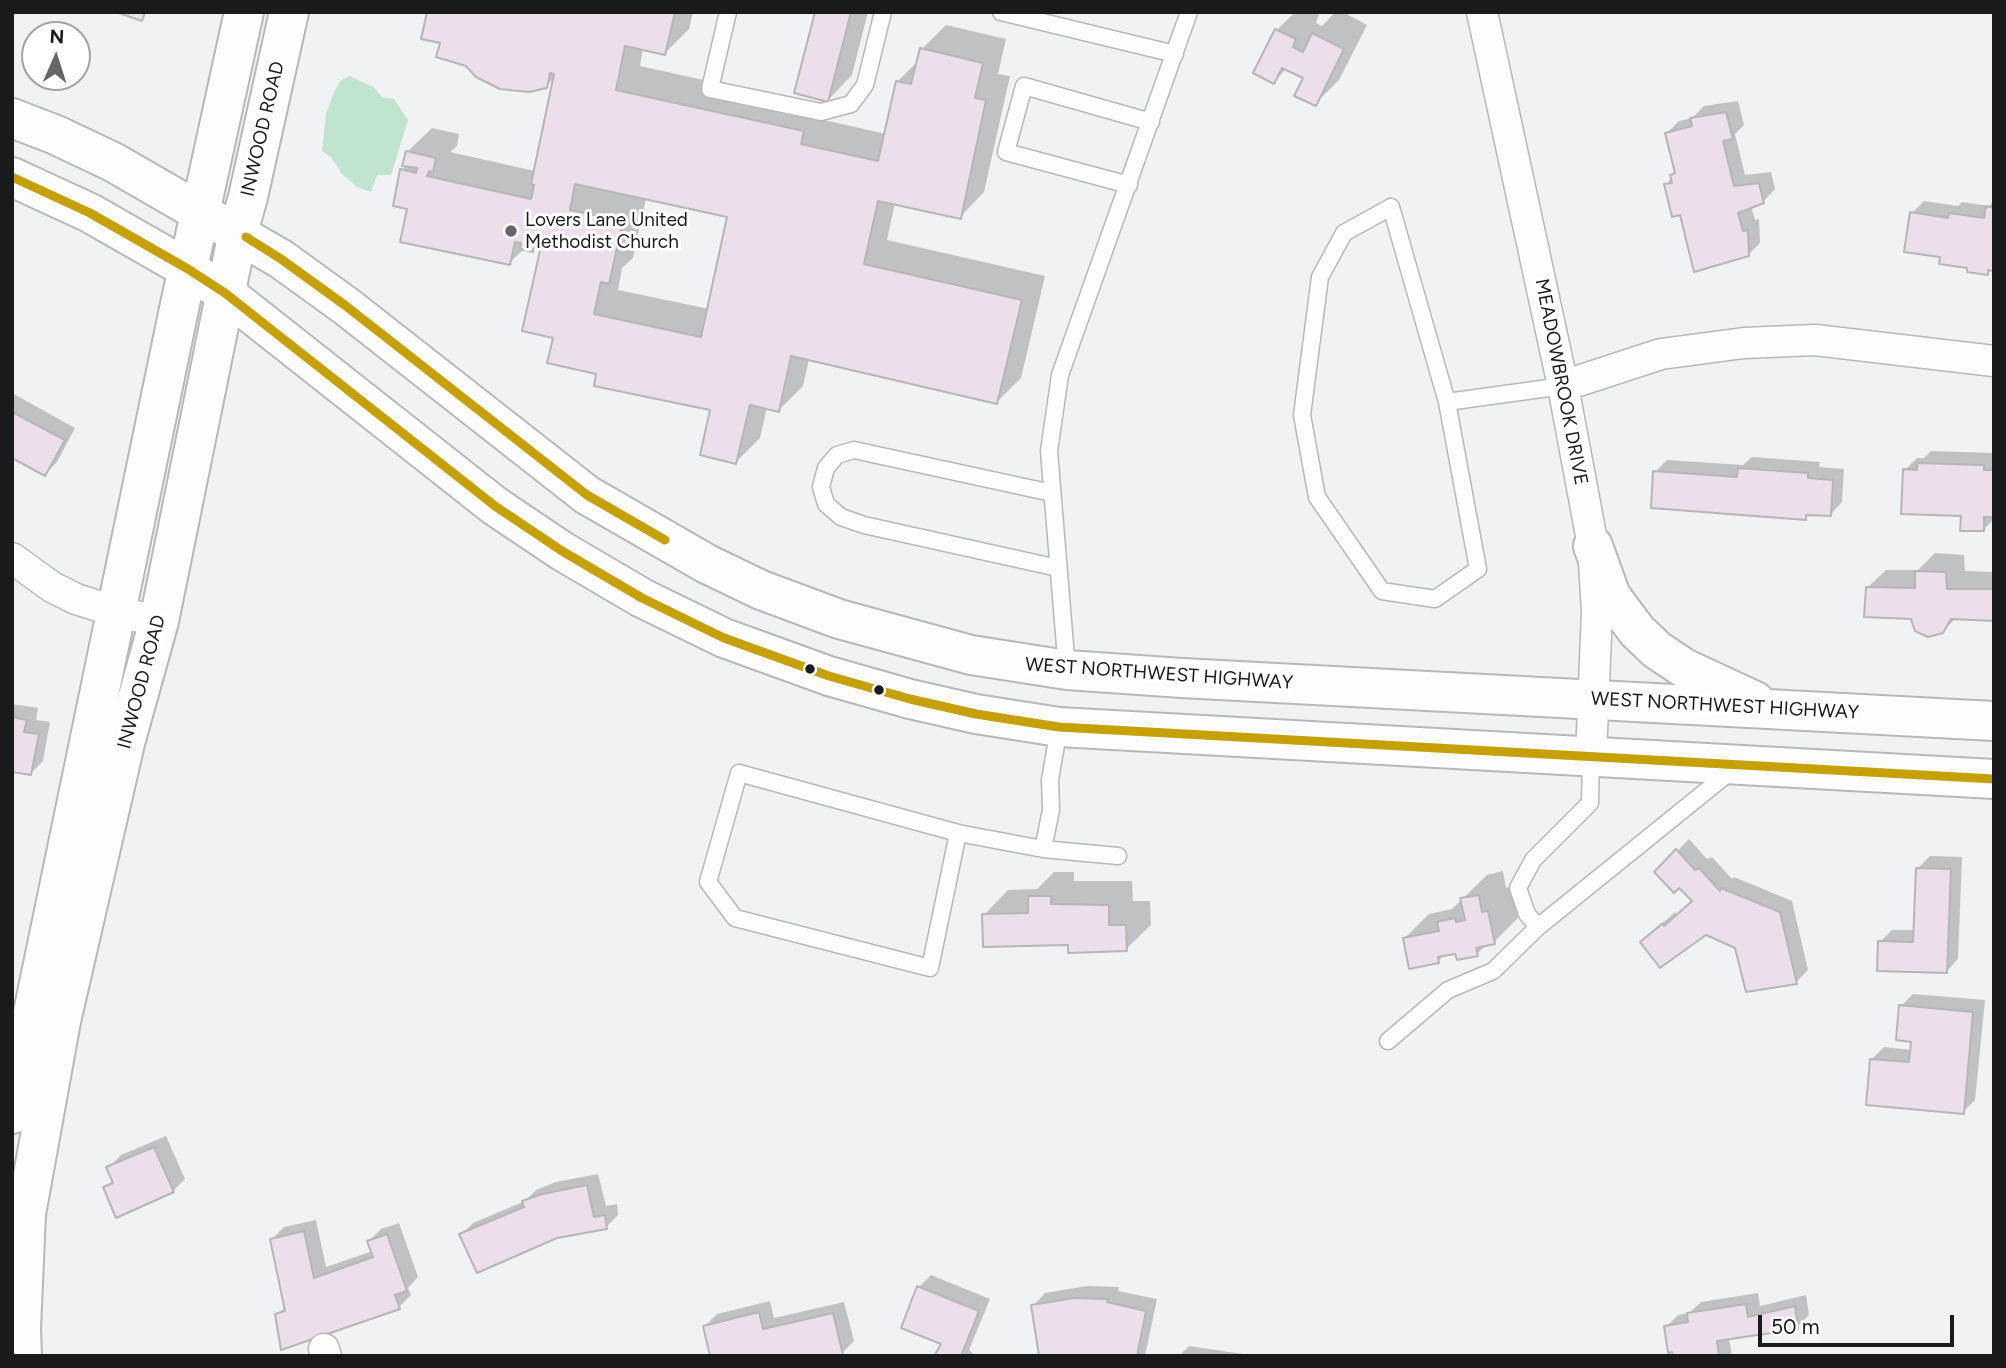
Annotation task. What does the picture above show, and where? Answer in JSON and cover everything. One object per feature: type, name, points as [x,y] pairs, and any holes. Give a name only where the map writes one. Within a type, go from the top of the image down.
[{"type":"main road","name":"INWOOD ROAD","points":[[12,1114],[244,12]]},
{"type":"main road","name":"INWOOD ROAD","points":[[22,1356],[19,1215],[125,743],[159,621],[238,232],[289,12]]},
{"type":"main road","name":"WEST NORTHWEST HIGHWAY","points":[[12,118],[113,162],[281,259],[346,306],[587,495],[707,564],[761,590],[851,622],[971,655],[1067,670],[1994,721]]},
{"type":"main road","points":[[12,177],[90,212],[225,293],[495,506],[562,551],[642,598],[724,638],[829,676],[976,714],[1059,727],[1994,779]]},
{"type":"main road","points":[[1594,546],[1611,596],[1637,631],[1657,650],[1684,668],[1773,709]]},
{"type":"main road","points":[[1059,727],[1067,670]]},
{"type":"street","name":"MEADOWBROOK DRIVE","points":[[1482,12],[1563,386],[1594,546],[1597,612],[1591,756]]},
{"type":"street","points":[[1563,386],[1661,354],[1744,343],[1815,340],[1994,361]]},
{"type":"street","points":[[12,558],[52,587],[76,599],[159,621]]},
{"type":"lane","points":[[728,12],[710,89],[821,112],[850,104],[865,85],[883,12]]},
{"type":"lane","points":[[1001,12],[1175,54]]},
{"type":"lane","points":[[1067,670],[1049,451],[1060,375],[1189,12]]},
{"type":"lane","points":[[1129,184],[1006,152],[1024,86],[1151,122]]},
{"type":"lane","points":[[1391,207],[1395,220],[1447,402],[1478,569],[1436,599],[1382,591],[1317,497],[1302,415],[1321,277],[1344,233],[1391,207]]},
{"type":"lane","points":[[1447,402],[1563,386]]},
{"type":"lane","points":[[1052,493],[854,450],[836,455],[826,468],[821,487],[826,504],[841,517],[864,525],[1058,568]]},
{"type":"lane","points":[[1043,849],[1051,810],[1050,780],[1059,727]]},
{"type":"lane","points":[[1538,927],[1527,914],[1518,888],[1533,860],[1590,803],[1591,756]]},
{"type":"lane","points":[[1388,1041],[1448,990],[1493,971],[1538,927],[1741,764]]},
{"type":"lane","points":[[958,832],[930,968],[735,918],[708,882],[739,773],[958,832],[1043,849],[1118,856]]},
{"type":"green space","points":[[349,76],[374,87],[382,97],[394,99],[408,120],[391,175],[377,175],[371,192],[357,187],[342,174],[331,157],[322,151],[326,114],[340,81]]},
{"type":"building","points":[[116,12],[145,12],[142,21]]},
{"type":"building","name":"Lovers Lane United Methodist Church","points":[[427,12],[675,12],[665,55],[625,46],[616,90],[804,131],[801,144],[878,161],[896,81],[911,84],[920,48],[983,63],[975,98],[986,100],[961,219],[878,201],[864,264],[1022,300],[997,404],[791,356],[779,412],[750,405],[736,464],[700,455],[710,410],[594,386],[596,374],[547,363],[553,338],[522,331],[541,246],[534,244],[533,252],[520,249],[521,243],[515,242],[510,265],[400,242],[407,209],[393,206],[400,169],[416,173],[417,168],[402,166],[406,151],[436,158],[433,172],[429,171],[427,176],[531,199],[534,185],[531,184],[554,74],[550,73],[547,88],[529,92],[500,89],[476,77],[466,66],[436,57],[440,43],[421,39]],"holes":[[[575,184],[727,217],[701,337],[594,314],[601,282],[609,284],[623,221],[570,210]]]},
{"type":"building","points":[[815,12],[851,12],[828,102],[794,93]]},
{"type":"building","points":[[1275,29],[1296,39],[1293,47],[1303,52],[1312,33],[1344,49],[1316,106],[1294,96],[1303,78],[1282,68],[1274,84],[1253,73]]},
{"type":"building","points":[[1726,112],[1733,139],[1723,141],[1734,186],[1759,183],[1764,203],[1738,213],[1743,231],[1748,230],[1749,256],[1694,272],[1680,215],[1672,217],[1664,184],[1672,183],[1670,175],[1675,173],[1665,133],[1692,126],[1690,118]]},
{"type":"building","points":[[1986,206],[1994,208],[1994,271],[1988,270],[1988,275],[1967,272],[1967,268],[1939,264],[1940,257],[1904,252],[1910,212],[1948,218],[1949,213],[1984,218]]},
{"type":"building","points":[[12,412],[65,440],[45,476],[12,458]]},
{"type":"building","points":[[1917,463],[1984,465],[1984,470],[1994,470],[1994,517],[1984,517],[1984,531],[1960,531],[1961,516],[1901,514],[1903,469],[1917,470]]},
{"type":"building","points":[[1738,468],[1808,473],[1808,478],[1833,480],[1831,516],[1806,515],[1806,520],[1651,508],[1653,471],[1737,477]]},
{"type":"building","points":[[1915,571],[1946,572],[1947,589],[1994,589],[1994,621],[1951,619],[1943,633],[1928,637],[1915,631],[1911,619],[1864,617],[1866,587],[1915,588]]},
{"type":"building","points":[[12,717],[27,720],[24,732],[39,734],[31,775],[12,772]]},
{"type":"building","points":[[1676,849],[1695,870],[1699,868],[1720,891],[1721,888],[1780,912],[1797,984],[1746,992],[1735,948],[1706,935],[1660,968],[1640,942],[1663,923],[1664,926],[1692,901],[1679,888],[1674,893],[1654,872]]},
{"type":"building","points":[[1916,868],[1951,869],[1947,973],[1877,971],[1878,941],[1913,942]]},
{"type":"building","points":[[1479,895],[1482,912],[1488,911],[1495,944],[1476,948],[1478,956],[1457,960],[1455,954],[1438,957],[1439,963],[1409,969],[1403,938],[1439,931],[1437,922],[1455,918],[1456,922],[1465,920],[1460,898]]},
{"type":"building","points":[[1028,896],[1051,896],[1051,904],[1109,905],[1109,925],[1126,925],[1127,951],[1068,953],[1068,945],[983,947],[982,914],[1028,913]]},
{"type":"building","points":[[1899,1005],[1973,1012],[1964,1114],[1866,1105],[1870,1059],[1909,1062],[1911,1042],[1896,1040]]},
{"type":"building","points":[[154,1147],[174,1192],[116,1218],[103,1187],[113,1183],[106,1167]]},
{"type":"building","points":[[587,1185],[594,1217],[605,1215],[607,1229],[557,1238],[477,1273],[459,1234],[524,1207],[522,1201]]},
{"type":"building","points":[[304,1231],[314,1278],[373,1257],[367,1241],[387,1234],[407,1291],[395,1295],[400,1309],[281,1350],[275,1314],[285,1311],[270,1239]]},
{"type":"building","points":[[917,1286],[979,1311],[961,1356],[934,1356],[941,1344],[901,1328]]},
{"type":"building","points":[[1074,1298],[1108,1299],[1107,1302],[1146,1311],[1137,1356],[1039,1356],[1031,1305]]},
{"type":"building","points":[[1746,1304],[1748,1317],[1795,1306],[1798,1329],[1717,1341],[1719,1356],[1673,1356],[1672,1352],[1668,1353],[1664,1326],[1688,1322],[1687,1313]]},
{"type":"building","points":[[759,1312],[763,1329],[833,1313],[843,1355],[710,1356],[703,1326]]},
{"type":"transit line","points":[[12,177],[90,213],[225,293],[495,506],[562,551],[642,598],[724,638],[829,676],[976,714],[1059,727],[1994,779]]},
{"type":"transit line","points":[[246,237],[346,306],[587,495],[665,540]]},
{"type":"place","name":"Lovers Lane United Methodist Church","points":[[511,231]]}]
